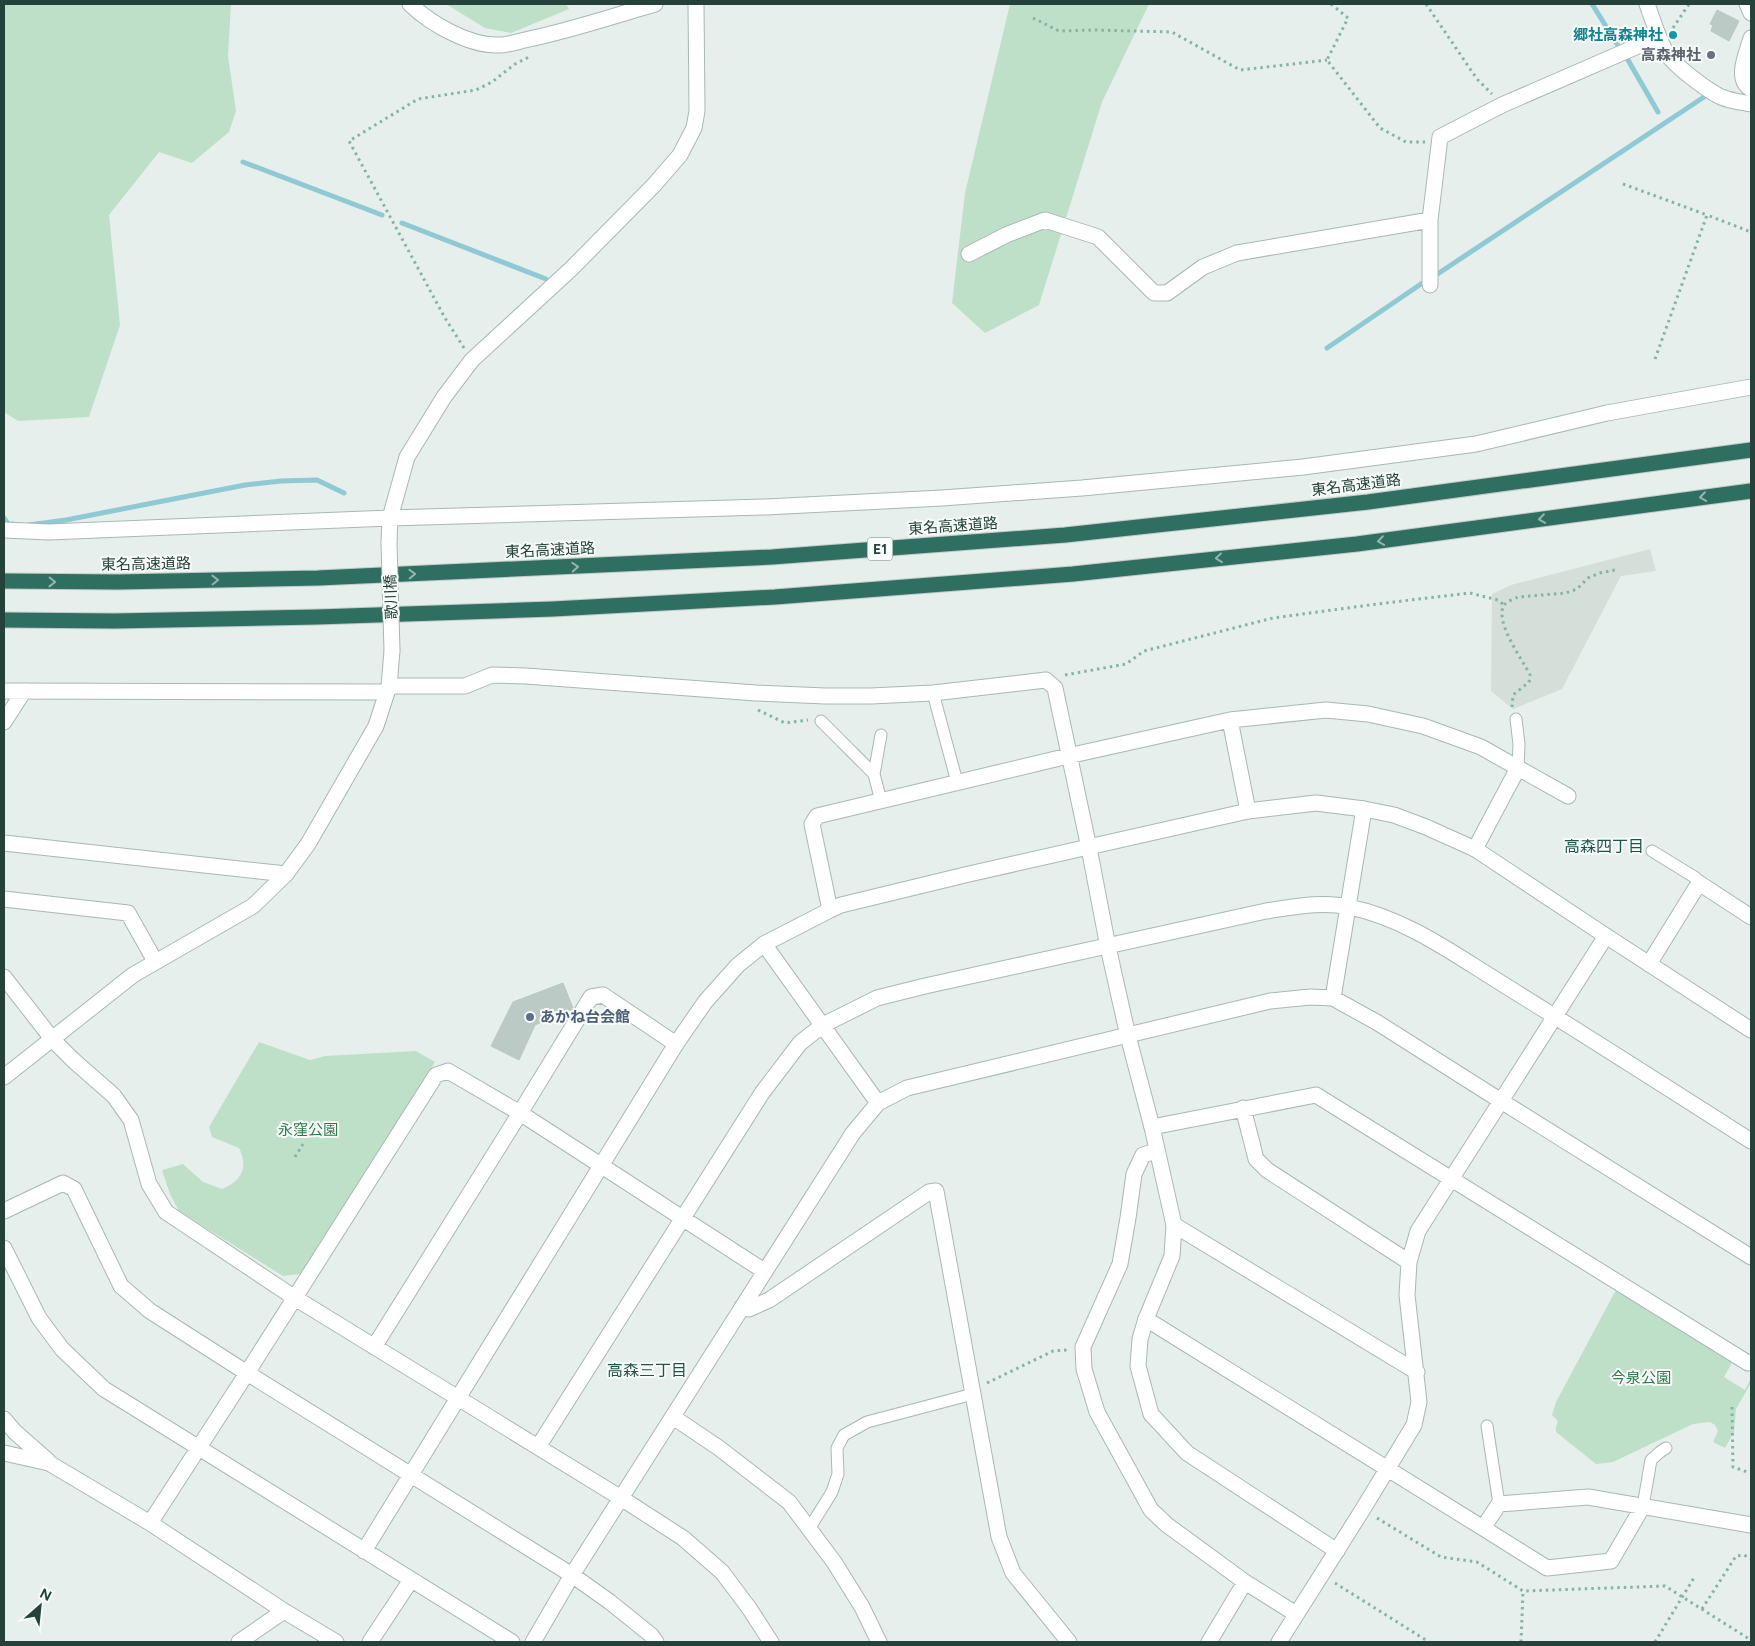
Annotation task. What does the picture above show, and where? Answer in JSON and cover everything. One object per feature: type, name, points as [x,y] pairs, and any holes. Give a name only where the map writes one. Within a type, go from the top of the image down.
[{"type":"highway","name":"東名高速道路","points":[[4,581],[118,582],[318,578],[772,557],[1065,535],[1358,503],[1751,450]]},
{"type":"highway","points":[[4,620],[115,622],[317,617],[553,609],[775,597],[1073,574],[1357,544],[1751,491]]},
{"type":"street","points":[[410,4],[419,13],[445,30],[473,41],[498,45],[544,36],[655,4]]},
{"type":"street","name":"歌川橋","points":[[4,1077],[133,975],[253,906],[286,874],[308,844],[376,726],[388,689],[392,651],[390,518],[407,457],[444,397],[472,360],[571,269],[654,185],[680,155],[694,128],[697,111],[696,4]]},
{"type":"street","points":[[1647,4],[1662,42],[1673,61],[1719,96],[1751,104]]},
{"type":"street","points":[[1747,4],[1751,13]]},
{"type":"street","points":[[1751,38],[1744,63],[1743,80],[1746,86],[1751,89]]},
{"type":"street","points":[[1430,285],[1430,220],[1440,138],[1502,105],[1646,42],[1662,42]]},
{"type":"street","points":[[969,254],[1006,235],[1045,220],[1098,237],[1154,293],[1167,293],[1203,267],[1236,253],[1430,220]]},
{"type":"street","points":[[4,530],[49,532],[390,518],[756,508],[1082,488],[1303,467],[1476,444],[1607,413],[1751,387]]},
{"type":"street","points":[[4,691],[388,689],[465,686],[492,675],[756,693],[861,696],[933,693],[1046,680],[1055,688],[1108,947],[1174,1225],[1172,1256],[1146,1319],[1140,1339],[1138,1366],[1151,1414],[1187,1453],[1338,1551]]},
{"type":"street","points":[[4,722],[24,691]]},
{"type":"street","points":[[830,910],[812,824],[817,816],[1068,756],[1230,720],[1326,710],[1368,714],[1423,726],[1481,747],[1568,796]]},
{"type":"street","points":[[1230,720],[1248,811]]},
{"type":"street","points":[[1474,849],[1518,768]]},
{"type":"street","points":[[364,1551],[676,1044],[705,1002],[738,965],[764,944],[830,910],[969,874],[1248,811],[1316,803],[1364,809],[1394,815],[1474,849],[1649,964],[1750,1026]]},
{"type":"street","points":[[1333,998],[1364,809]]},
{"type":"street","points":[[4,843],[286,874]]},
{"type":"street","points":[[1649,964],[1699,883],[1751,917]]},
{"type":"street","points":[[4,901],[128,913],[155,961]]},
{"type":"street","points":[[538,1447],[762,1094],[800,1042],[823,1025],[877,998],[1266,911],[1313,904],[1349,907],[1389,919],[1432,941],[1554,1016],[1751,1142]]},
{"type":"street","points":[[1279,1642],[1338,1551],[1414,1424],[1419,1402],[1407,1295],[1409,1262],[1418,1231],[1606,936]]},
{"type":"street","points":[[764,944],[878,1103]]},
{"type":"street","points":[[4,977],[53,1040],[114,1096],[131,1120],[149,1184],[166,1212],[295,1298],[683,1538],[722,1572],[771,1642]]},
{"type":"street","points":[[374,1347],[591,998],[603,995],[676,1044]]},
{"type":"street","points":[[533,1642],[572,1574],[853,1133],[878,1103],[907,1088],[1270,1002],[1310,997],[1333,998],[1378,1023],[1501,1102],[1751,1257]]},
{"type":"street","points":[[150,1523],[247,1374],[436,1075],[448,1071],[520,1113],[764,1271]]},
{"type":"street","points":[[1152,1127],[1316,1095],[1748,1363],[1751,1362]]},
{"type":"street","points":[[1243,1108],[1256,1159],[1267,1170],[1409,1262]]},
{"type":"street","points":[[1156,1151],[1143,1155],[1134,1174],[1120,1264],[1083,1347],[1084,1369],[1097,1412],[1151,1510],[1245,1582],[1296,1614]]},
{"type":"street","points":[[4,1211],[63,1183],[74,1189],[121,1286],[150,1311],[247,1374],[572,1574],[651,1635],[656,1642]]},
{"type":"street","points":[[742,1307],[749,1309],[769,1300],[929,1192],[936,1191],[999,1537],[1013,1573],[1069,1642]]},
{"type":"street","points":[[1174,1225],[1416,1372]]},
{"type":"street","points":[[4,1248],[40,1318],[62,1349],[104,1389],[512,1642]]},
{"type":"street","points":[[1146,1319],[1547,1568],[1611,1561],[1643,1506]]},
{"type":"street","points":[[673,1417],[719,1448],[789,1502],[834,1562],[862,1607],[879,1642]]},
{"type":"street","points":[[4,1419],[15,1432],[49,1463],[150,1523],[284,1611],[336,1642]]},
{"type":"street","points":[[4,1453],[49,1463]]},
{"type":"street","points":[[1482,1528],[1499,1504],[1588,1497],[1751,1525]]},
{"type":"street","points":[[370,1642],[411,1580]]},
{"type":"street","points":[[1209,1642],[1245,1582]]},
{"type":"street","points":[[239,1642],[284,1611]]},
{"type":"lane","points":[[933,693],[958,782]]},
{"type":"lane","points":[[1516,719],[1519,744],[1518,768]]},
{"type":"lane","points":[[821,721],[874,774]]},
{"type":"lane","points":[[881,735],[874,774],[881,801]]},
{"type":"lane","points":[[1652,850],[1696,878],[1699,883]]},
{"type":"lane","points":[[809,1529],[832,1492],[838,1474],[837,1448],[844,1435],[867,1422],[973,1392]]},
{"type":"lane","points":[[1487,1426],[1499,1504]]},
{"type":"lane","points":[[1643,1506],[1651,1460],[1666,1448]]},
{"type":"path","points":[[1327,60],[1348,18],[1331,4]]},
{"type":"path","points":[[1426,4],[1477,79],[1502,105]]},
{"type":"path","points":[[1662,42],[1689,4]]},
{"type":"path","points":[[1033,18],[1058,32],[1095,30],[1172,32],[1240,70],[1327,60]]},
{"type":"path","points":[[472,360],[445,318],[349,141],[418,99],[476,90],[492,82],[515,64],[545,48],[544,36]]},
{"type":"path","points":[[1327,60],[1380,128],[1406,142],[1430,142],[1440,138]]},
{"type":"path","points":[[1622,184],[1751,232]]},
{"type":"path","points":[[1655,359],[1707,215]]},
{"type":"path","points":[[1504,605],[1518,597],[1566,593],[1577,589],[1588,578],[1615,570]]},
{"type":"path","points":[[1065,675],[1126,664],[1144,651],[1273,618],[1470,593],[1498,600],[1504,605]]},
{"type":"path","points":[[1504,605],[1502,618],[1508,636],[1530,675],[1528,682],[1513,695],[1512,706],[1516,719]]},
{"type":"path","points":[[756,693],[758,710],[785,723],[817,719],[821,721]]},
{"type":"path","points":[[295,1157],[303,1144]]},
{"type":"path","points":[[973,1392],[1053,1351],[1065,1350],[1072,1356]]},
{"type":"path","points":[[1732,1407],[1733,1467],[1751,1472]]},
{"type":"path","points":[[1702,1609],[1736,1556],[1744,1555],[1751,1559]]},
{"type":"path","points":[[1322,1574],[1429,1642]]},
{"type":"path","points":[[1655,1642],[1695,1576]]},
{"type":"path","points":[[1521,1642],[1523,1591]]},
{"type":"shaded area","points":[[1650,549],[1656,571],[1621,576],[1562,689],[1513,709],[1491,691],[1492,594],[1511,585]]},
{"type":"green space","points":[[4,4],[231,4],[228,56],[236,111],[229,132],[192,163],[159,152],[109,215],[120,325],[89,417],[18,421],[4,412]]},
{"type":"green space","points":[[446,4],[566,4],[569,9],[511,33],[485,28]]},
{"type":"green space","points":[[1010,4],[1149,4],[1102,102],[1039,305],[985,333],[952,303],[965,193]]},
{"type":"green space","name":"永窪公園","points":[[259,1042],[310,1060],[325,1056],[416,1051],[435,1062],[300,1274],[283,1276],[179,1211],[170,1194],[162,1170],[183,1164],[203,1182],[222,1189],[238,1178],[243,1168],[242,1155],[239,1148],[212,1137],[209,1127]]},
{"type":"green space","name":"今泉公園","points":[[1617,1288],[1733,1361],[1724,1377],[1745,1390],[1751,1378],[1751,1383],[1736,1409],[1734,1432],[1725,1448],[1713,1442],[1718,1431],[1715,1425],[1710,1422],[1693,1424],[1613,1462],[1596,1464],[1556,1432],[1558,1421],[1552,1415],[1556,1402]]},
{"type":"building","points":[[1717,10],[1739,21],[1729,41],[1711,31],[1713,25],[1710,24]]},
{"type":"building","name":"あかね台会館","points":[[563,983],[573,1008],[572,1010],[535,1025],[519,1060],[491,1046],[513,1002]]},
{"type":"waterway","points":[[1592,4],[1619,47]]},
{"type":"waterway","points":[[1628,60],[1658,112]]},
{"type":"waterway","points":[[1436,275],[1704,97]]},
{"type":"waterway","points":[[243,162],[382,215]]},
{"type":"waterway","points":[[402,223],[546,279]]},
{"type":"waterway","points":[[1327,348],[1421,284]]},
{"type":"waterway","points":[[29,525],[66,520],[245,485],[281,481],[317,480],[344,493]]},
{"type":"waterway","points":[[4,518],[8,524],[13,524]]},
{"type":"place","name":"郷社高森神社","points":[[1673,35]]},
{"type":"place","name":"高森神社","points":[[1711,55]]},
{"type":"place","name":"あかね台会館","points":[[530,1017]]},
{"type":"district","name":"高森四丁目","points":[[1604,846]]},
{"type":"district","name":"高森三丁目","points":[[647,1370]]}]
